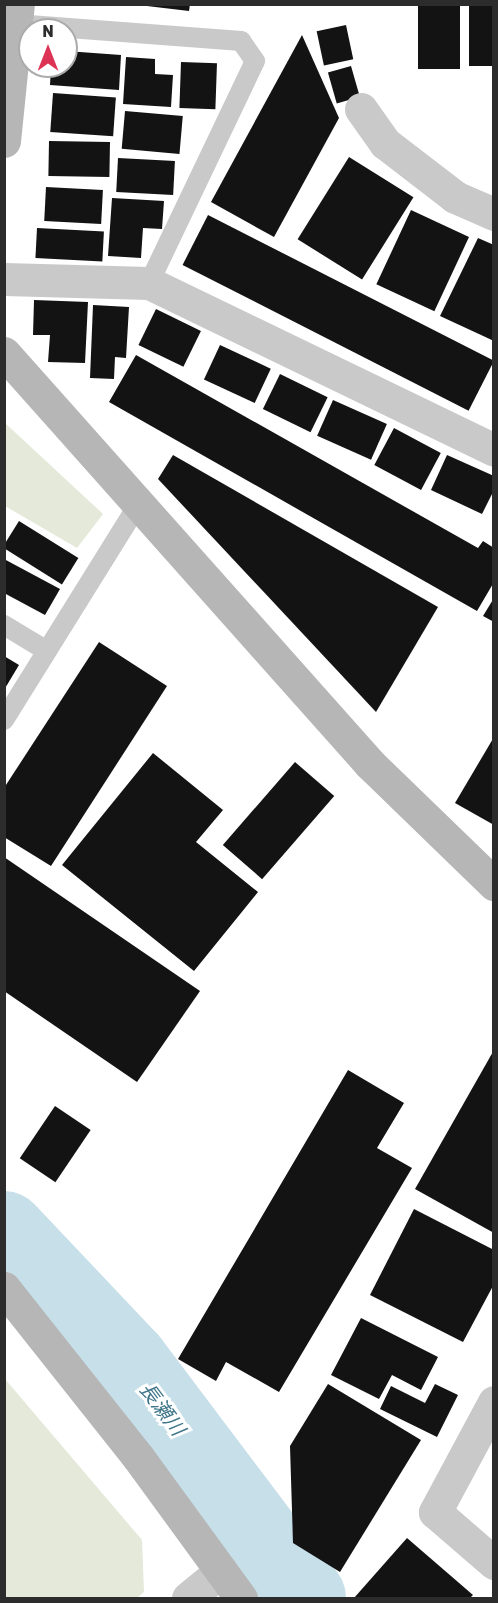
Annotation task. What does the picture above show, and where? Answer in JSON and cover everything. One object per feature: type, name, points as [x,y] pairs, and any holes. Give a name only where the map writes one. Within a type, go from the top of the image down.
[{"type":"street","points":[[4,141],[17,14]]},
{"type":"street","points":[[361,109],[385,143],[455,197],[494,214]]},
{"type":"street","points":[[4,279],[149,283],[494,450]]},
{"type":"street","points":[[4,353],[370,764],[494,884]]},
{"type":"street","points":[[4,1288],[102,1410],[241,1599]]},
{"type":"street","points":[[494,1402],[435,1512],[494,1563]]},
{"type":"street","points":[[188,1599],[221,1571]]},
{"type":"lane","points":[[17,14],[240,41],[255,61],[149,283]]},
{"type":"lane","points":[[4,720],[139,504]]},
{"type":"lane","points":[[4,625],[47,651]]},
{"type":"green space","points":[[5,423],[103,514],[77,548],[5,506]]},
{"type":"green space","points":[[5,1379],[142,1540],[144,1592],[137,1598],[5,1598]]},
{"type":"building","points":[[130,4],[190,4],[189,11]]},
{"type":"building","points":[[469,4],[494,4],[494,66],[469,66]]},
{"type":"building","points":[[418,5],[460,5],[460,69],[418,69]]},
{"type":"building","points":[[346,25],[353,59],[324,65],[317,31]]},
{"type":"building","points":[[302,35],[339,118],[274,237],[211,202]]},
{"type":"building","points":[[78,52],[121,55],[119,90],[50,85],[50,78],[78,78]]},
{"type":"building","points":[[126,57],[155,59],[155,74],[173,75],[171,107],[123,104]]},
{"type":"building","points":[[181,62],[217,63],[215,109],[179,108]]},
{"type":"building","points":[[351,66],[360,97],[337,103],[328,73]]},
{"type":"building","points":[[53,93],[116,97],[113,136],[50,132]]},
{"type":"building","points":[[125,111],[183,116],[179,154],[122,149]]},
{"type":"building","points":[[49,141],[110,142],[109,177],[48,176]]},
{"type":"building","points":[[349,157],[413,197],[362,280],[298,239]]},
{"type":"building","points":[[118,158],[175,161],[173,195],[116,192]]},
{"type":"building","points":[[46,187],[103,190],[101,224],[44,221]]},
{"type":"building","points":[[112,198],[164,201],[162,229],[143,228],[141,258],[108,256]]},
{"type":"building","points":[[411,210],[469,237],[434,311],[376,284]]},
{"type":"building","points":[[208,215],[494,361],[469,411],[183,265]]},
{"type":"building","points":[[37,228],[104,232],[102,261],[35,258]]},
{"type":"building","points":[[478,238],[494,245],[494,341],[440,316]]},
{"type":"building","points":[[34,300],[88,302],[85,363],[48,362],[50,335],[33,335]]},
{"type":"building","points":[[93,305],[129,307],[126,358],[115,357],[114,379],[90,378]]},
{"type":"building","points":[[156,309],[201,331],[183,367],[138,345]]},
{"type":"building","points":[[220,345],[271,369],[255,403],[204,379]]},
{"type":"building","points":[[136,355],[478,548],[483,541],[494,548],[494,582],[477,611],[109,402]]},
{"type":"building","points":[[280,374],[328,397],[311,432],[263,409]]},
{"type":"building","points":[[333,400],[387,424],[371,460],[317,436]]},
{"type":"building","points":[[394,428],[441,453],[421,490],[374,465]]},
{"type":"building","points":[[173,455],[438,607],[376,712],[158,479]]},
{"type":"building","points":[[447,455],[494,476],[494,490],[482,514],[431,490]]},
{"type":"building","points":[[19,521],[78,558],[62,584],[4,548]]},
{"type":"building","points":[[4,559],[60,589],[45,615],[4,593]]},
{"type":"building","points":[[494,598],[494,622],[483,616]]},
{"type":"building","points":[[99,642],[167,686],[51,866],[4,837],[4,788]]},
{"type":"building","points":[[4,656],[19,665],[4,690]]},
{"type":"building","points":[[494,737],[494,825],[455,803]]},
{"type":"building","points":[[153,753],[223,810],[196,842],[258,892],[194,971],[62,865]]},
{"type":"building","points":[[295,762],[334,796],[262,879],[223,845]]},
{"type":"building","points":[[4,857],[200,991],[137,1082],[4,991]]},
{"type":"building","points":[[494,1050],[494,1233],[415,1189]]},
{"type":"building","points":[[348,1070],[404,1103],[377,1148],[412,1168],[279,1392],[226,1362],[216,1381],[178,1359]]},
{"type":"building","points":[[55,1106],[91,1130],[55,1182],[20,1158]]},
{"type":"building","points":[[414,1209],[494,1250],[494,1284],[463,1342],[370,1295]]},
{"type":"building","points":[[361,1318],[438,1357],[421,1390],[392,1375],[379,1399],[331,1375]]},
{"type":"building","points":[[328,1384],[421,1440],[340,1572],[293,1543],[290,1446]]},
{"type":"building","points":[[435,1384],[458,1395],[437,1437],[380,1409],[391,1386],[425,1403]]},
{"type":"building","points":[[407,1538],[473,1595],[470,1598],[354,1598]]},
{"type":"waterway","name":"長瀬川","points":[[4,1233],[127,1363],[304,1598]]}]
